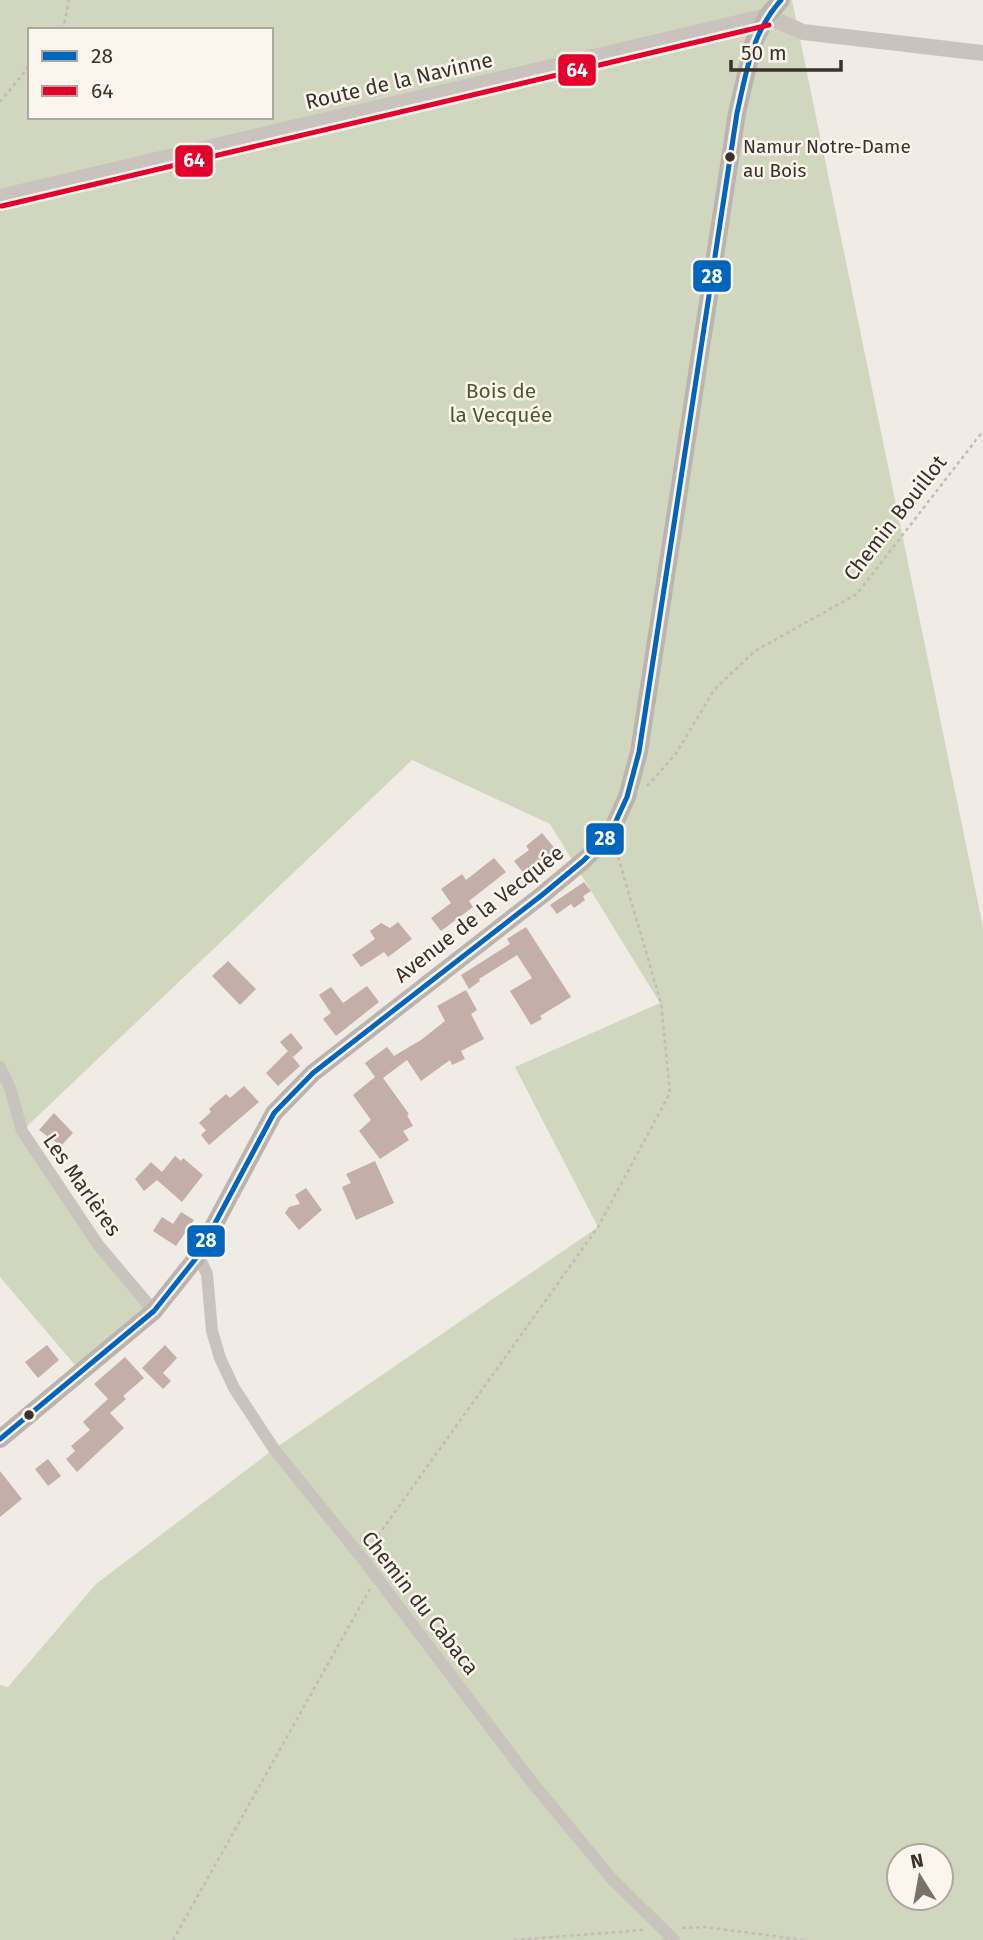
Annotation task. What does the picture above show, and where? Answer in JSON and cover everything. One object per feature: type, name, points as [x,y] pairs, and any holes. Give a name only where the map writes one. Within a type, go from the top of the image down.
[{"type":"main road","name":"Avenue de la Vecquée","points":[[0,1439],[154,1311],[197,1257],[274,1113],[313,1073],[583,861],[610,834],[627,797],[639,752],[737,113],[764,8],[781,0]]},
{"type":"street","points":[[764,8],[803,32],[983,53]]},
{"type":"street","name":"Route de la Navinne","points":[[0,197],[764,8]]},
{"type":"street","name":"Les Marlères","points":[[0,1067],[10,1088],[22,1131],[99,1246],[154,1311]]},
{"type":"street","name":"Chemin du Cabaca","points":[[197,1257],[206,1274],[212,1331],[220,1358],[234,1388],[274,1449],[377,1577],[572,1830],[612,1879],[674,1940]]},
{"type":"path","points":[[63,28],[69,0]]},
{"type":"path","points":[[0,102],[28,67]]},
{"type":"path","name":"Chemin Bouillot","points":[[647,786],[675,755],[714,690],[755,651],[857,594],[983,431]]},
{"type":"path","points":[[362,1558],[598,1227],[670,1093],[661,1003],[616,849]]},
{"type":"path","points":[[173,1940],[377,1577]]},
{"type":"green space","name":"Bois de la Vecquée","points":[[0,0],[792,0],[983,927],[983,1940],[0,1940],[0,1685],[8,1687],[96,1584],[274,1449],[598,1227],[515,1067],[660,1003],[550,824],[412,760],[22,1131],[154,1311],[81,1372],[0,1277]]},
{"type":"building","points":[[542,833],[557,851],[526,876],[514,861],[529,850],[526,846]]},
{"type":"building","points":[[494,858],[506,872],[469,901],[473,907],[441,931],[431,918],[451,903],[441,889],[462,874],[466,880]]},
{"type":"building","points":[[584,882],[591,891],[583,896],[585,900],[574,908],[571,904],[557,914],[550,905]]},
{"type":"building","points":[[398,922],[412,939],[388,957],[384,952],[361,967],[352,955],[375,939],[370,931],[381,923],[390,928]]},
{"type":"building","points":[[526,927],[571,997],[540,1016],[542,1019],[531,1025],[510,991],[532,978],[517,955],[479,979],[480,981],[469,989],[461,975],[510,944],[507,939]]},
{"type":"building","points":[[228,961],[256,989],[240,1005],[212,976]]},
{"type":"building","points":[[367,986],[379,1002],[336,1036],[323,1019],[331,1013],[319,995],[331,987],[343,1003]]},
{"type":"building","points":[[466,990],[477,1010],[471,1014],[484,1039],[461,1051],[465,1059],[452,1065],[450,1060],[421,1081],[407,1060],[383,1078],[409,1114],[407,1115],[413,1126],[403,1131],[409,1140],[380,1159],[359,1131],[371,1120],[353,1095],[375,1077],[365,1063],[387,1047],[394,1056],[421,1040],[445,1021],[437,1006]]},
{"type":"building","points":[[291,1033],[303,1048],[293,1057],[280,1042]]},
{"type":"building","points":[[288,1051],[300,1066],[278,1086],[266,1073]]},
{"type":"building","points":[[244,1086],[259,1102],[209,1145],[201,1135],[206,1130],[199,1123],[211,1112],[209,1109],[226,1094],[230,1098]]},
{"type":"building","points":[[54,1113],[73,1133],[61,1146],[39,1130]]},
{"type":"building","points":[[175,1156],[181,1161],[183,1158],[203,1175],[182,1202],[157,1180],[144,1191],[135,1179],[151,1162],[162,1172]]},
{"type":"building","points":[[375,1161],[394,1203],[356,1220],[342,1187],[351,1183],[346,1174]]},
{"type":"building","points":[[306,1188],[322,1210],[299,1230],[285,1213],[289,1207],[300,1204],[295,1195]]},
{"type":"building","points":[[181,1212],[194,1220],[176,1246],[153,1231],[162,1217],[173,1224]]},
{"type":"building","points":[[47,1345],[59,1360],[38,1378],[25,1362]]},
{"type":"building","points":[[165,1345],[177,1358],[163,1373],[171,1381],[163,1389],[142,1368]]},
{"type":"building","points":[[125,1357],[144,1378],[123,1396],[126,1399],[110,1413],[124,1428],[77,1472],[66,1459],[75,1451],[71,1446],[90,1430],[83,1422],[108,1399],[94,1384]]},
{"type":"building","points":[[48,1459],[61,1476],[48,1486],[35,1469]]},
{"type":"building","points":[[0,1471],[22,1499],[0,1517]]},
{"type":"transit line","name":"28","points":[[0,1439],[154,1311],[197,1257],[274,1113],[313,1073],[542,895],[610,834],[627,797],[639,752],[737,113],[747,67],[757,39],[781,0]]},
{"type":"transit line","name":"64","points":[[2,206],[769,25]]},
{"type":"place","name":"Namur Notre-Dame au Bois","points":[[730,157]]}]
